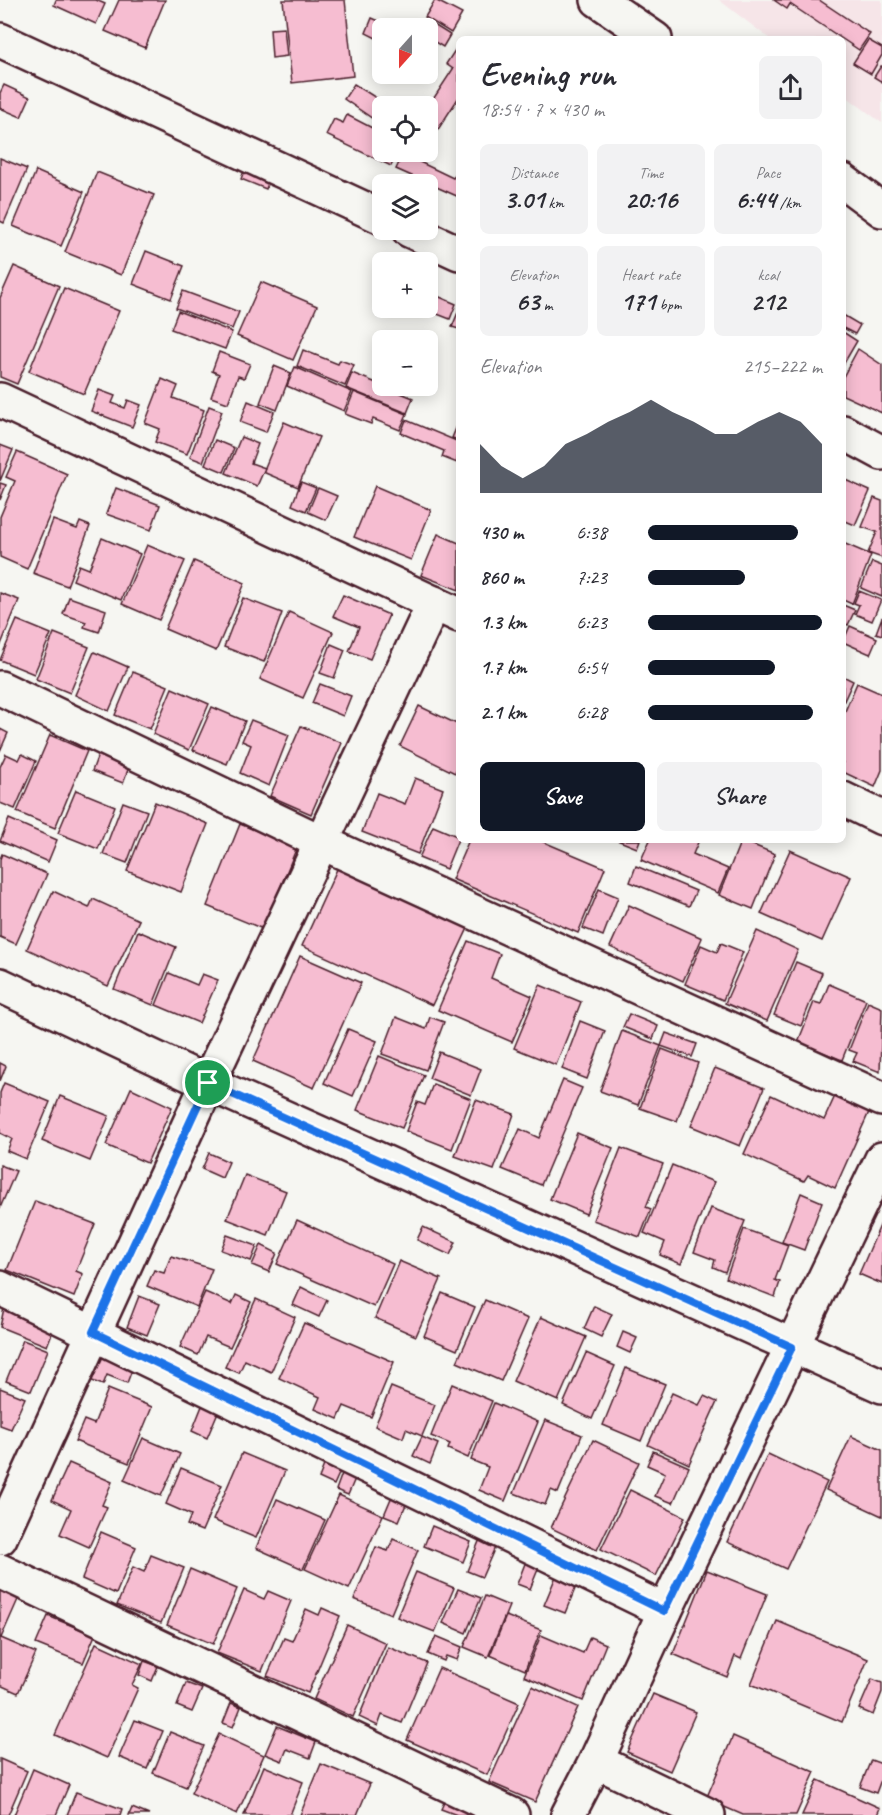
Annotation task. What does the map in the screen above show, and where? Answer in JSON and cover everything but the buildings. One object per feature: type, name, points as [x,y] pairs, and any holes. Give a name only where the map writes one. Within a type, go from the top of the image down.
[{"type":"street","points":[[598,0],[651,36]]},
{"type":"street","points":[[0,40],[372,212]]},
{"type":"street","points":[[846,183],[882,210]]},
{"type":"street","points":[[431,240],[456,252]]},
{"type":"street","points":[[0,400],[447,609],[321,842],[93,1332],[0,1538]]},
{"type":"street","points":[[846,434],[882,453]]},
{"type":"street","points":[[0,688],[321,842],[882,1099]]},
{"type":"street","points":[[846,800],[882,818]]},
{"type":"street","points":[[0,985],[208,1083],[882,1386]]},
{"type":"street","points":[[567,1815],[596,1761],[664,1611],[882,1159]]},
{"type":"street","points":[[0,1288],[664,1611]]},
{"type":"street","points":[[0,1571],[512,1815]]},
{"type":"street","points":[[596,1761],[708,1815]]},
{"type":"shaded area","points":[[719,0],[882,0],[882,123],[846,96],[846,36],[766,36]]},
{"type":"route","points":[[208,1083],[792,1347],[664,1611],[93,1332],[208,1083]]}]
